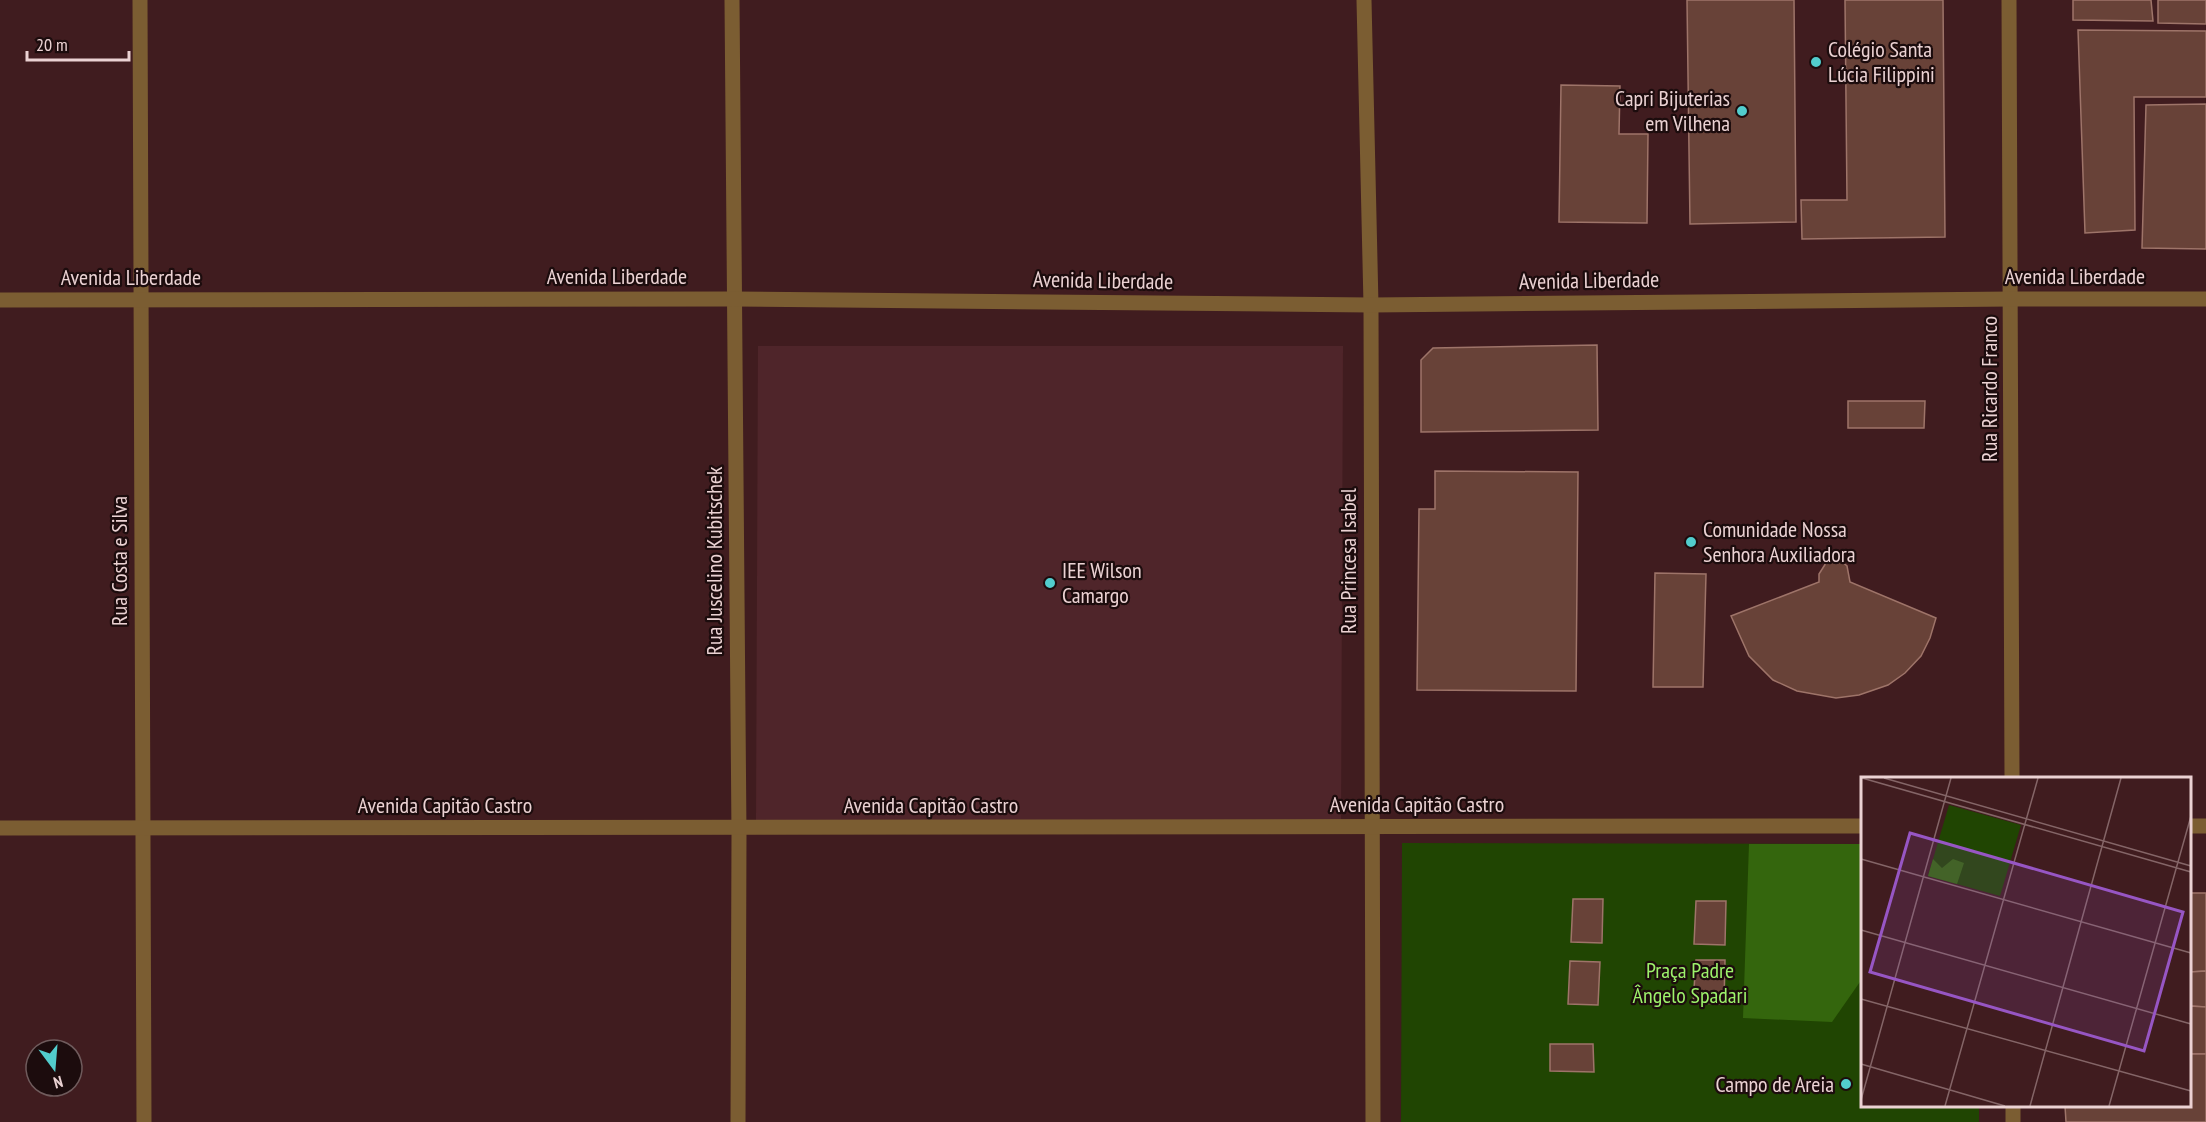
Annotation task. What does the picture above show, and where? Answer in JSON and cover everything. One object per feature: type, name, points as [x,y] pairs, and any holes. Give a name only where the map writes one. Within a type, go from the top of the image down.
[{"type":"street","name":"Rua Costa e Silva","points":[[140,0],[144,1122]]},
{"type":"street","name":"Rua Juscelino Kubitschek","points":[[732,0],[738,1122]]},
{"type":"street","name":"Rua Princesa Isabel","points":[[1365,0],[1371,305],[1373,1122]]},
{"type":"street","name":"Rua Ricardo Franco","points":[[2009,0],[2012,777]]},
{"type":"street","name":"Avenida Liberdade","points":[[0,300],[734,299],[1371,305],[2206,299]]},
{"type":"street","name":"Avenida Capitão Castro","points":[[0,828],[1861,826]]},
{"type":"shaded area","name":"IEE Wilson Camargo","points":[[758,346],[1343,346],[1341,822],[756,821]]},
{"type":"green space","name":"Praça Padre Ângelo Spadari","points":[[1402,843],[1861,844],[1861,1107],[1979,1107],[1979,1122],[1401,1122]]},
{"type":"green space","points":[[1749,844],[1861,844],[1861,980],[1832,1022],[1743,1018]]},
{"type":"building","name":"Capri Bijuterias em Vilhena","points":[[1687,0],[1794,0],[1796,222],[1690,224]]},
{"type":"building","points":[[1845,0],[1943,0],[1945,237],[1802,239],[1801,200],[1847,200]]},
{"type":"building","points":[[2073,0],[2151,0],[2153,21],[2073,20]]},
{"type":"building","points":[[2158,0],[2206,0],[2206,24],[2158,23]]},
{"type":"building","points":[[2078,30],[2206,31],[2206,97],[2134,97],[2135,230],[2085,233]]},
{"type":"building","points":[[1561,85],[1620,86],[1619,134],[1648,134],[1647,223],[1559,222]]},
{"type":"building","points":[[2206,104],[2206,249],[2142,248],[2146,105]]},
{"type":"building","points":[[1597,345],[1598,430],[1421,432],[1421,360],[1433,348]]},
{"type":"building","points":[[1848,401],[1925,401],[1924,428],[1848,428]]},
{"type":"building","points":[[1435,471],[1578,472],[1576,691],[1417,690],[1419,509],[1435,509]]},
{"type":"building","points":[[1841,561],[1847,566],[1850,582],[1936,618],[1921,656],[1905,673],[1888,685],[1859,695],[1836,698],[1797,691],[1773,680],[1749,656],[1731,616],[1819,582],[1819,574],[1826,563]]},
{"type":"building","points":[[1655,573],[1706,574],[1703,687],[1653,687]]},
{"type":"building","points":[[2191,893],[2206,893],[2206,971],[2191,972]]},
{"type":"building","points":[[1573,899],[1603,899],[1602,943],[1571,942]]},
{"type":"building","points":[[1696,901],[1726,901],[1725,945],[1694,944]]},
{"type":"building","points":[[1696,960],[1725,960],[1724,1004],[1693,1003]]},
{"type":"building","points":[[1570,961],[1600,962],[1598,1005],[1568,1004]]},
{"type":"building","points":[[2206,971],[2206,1007],[2191,1006],[2191,972]]},
{"type":"building","points":[[2191,1006],[2206,1007],[2206,1054],[2191,1054]]},
{"type":"building","points":[[1550,1044],[1593,1044],[1594,1072],[1550,1071]]},
{"type":"building","points":[[2191,1054],[2206,1054],[2206,1122],[2066,1122],[2065,1107],[2191,1107]]},
{"type":"place","name":"Colégio Santa Lúcia Filippini","points":[[1816,62]]},
{"type":"place","name":"Capri Bijuterias em Vilhena","points":[[1742,111]]},
{"type":"place","name":"Comunidade Nossa Senhora Auxiliadora","points":[[1691,542]]},
{"type":"place","name":"IEE Wilson Camargo","points":[[1050,583]]},
{"type":"place","name":"Campo de Areia","points":[[1846,1084]]}]
